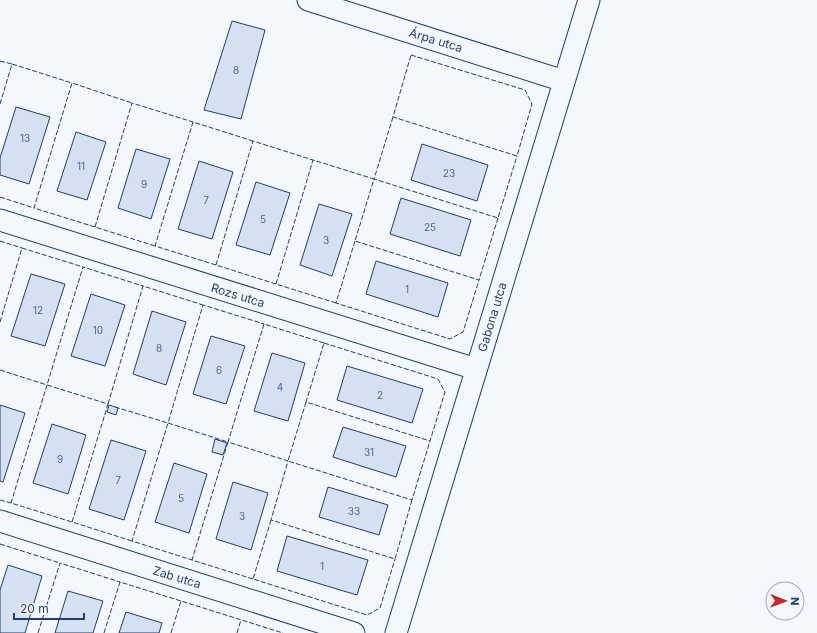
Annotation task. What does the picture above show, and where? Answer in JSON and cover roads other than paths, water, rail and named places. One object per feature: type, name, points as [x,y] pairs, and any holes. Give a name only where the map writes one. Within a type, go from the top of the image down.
[{"type":"street","name":"Árpa utca","points":[[308,0],[564,81]]},
{"type":"street","name":"Gabona utca","points":[[396,633],[589,0]]},
{"type":"street","name":"Rozs utca","points":[[0,220],[476,369]]},
{"type":"street","name":"Zab utca","points":[[0,522],[354,633]]}]
